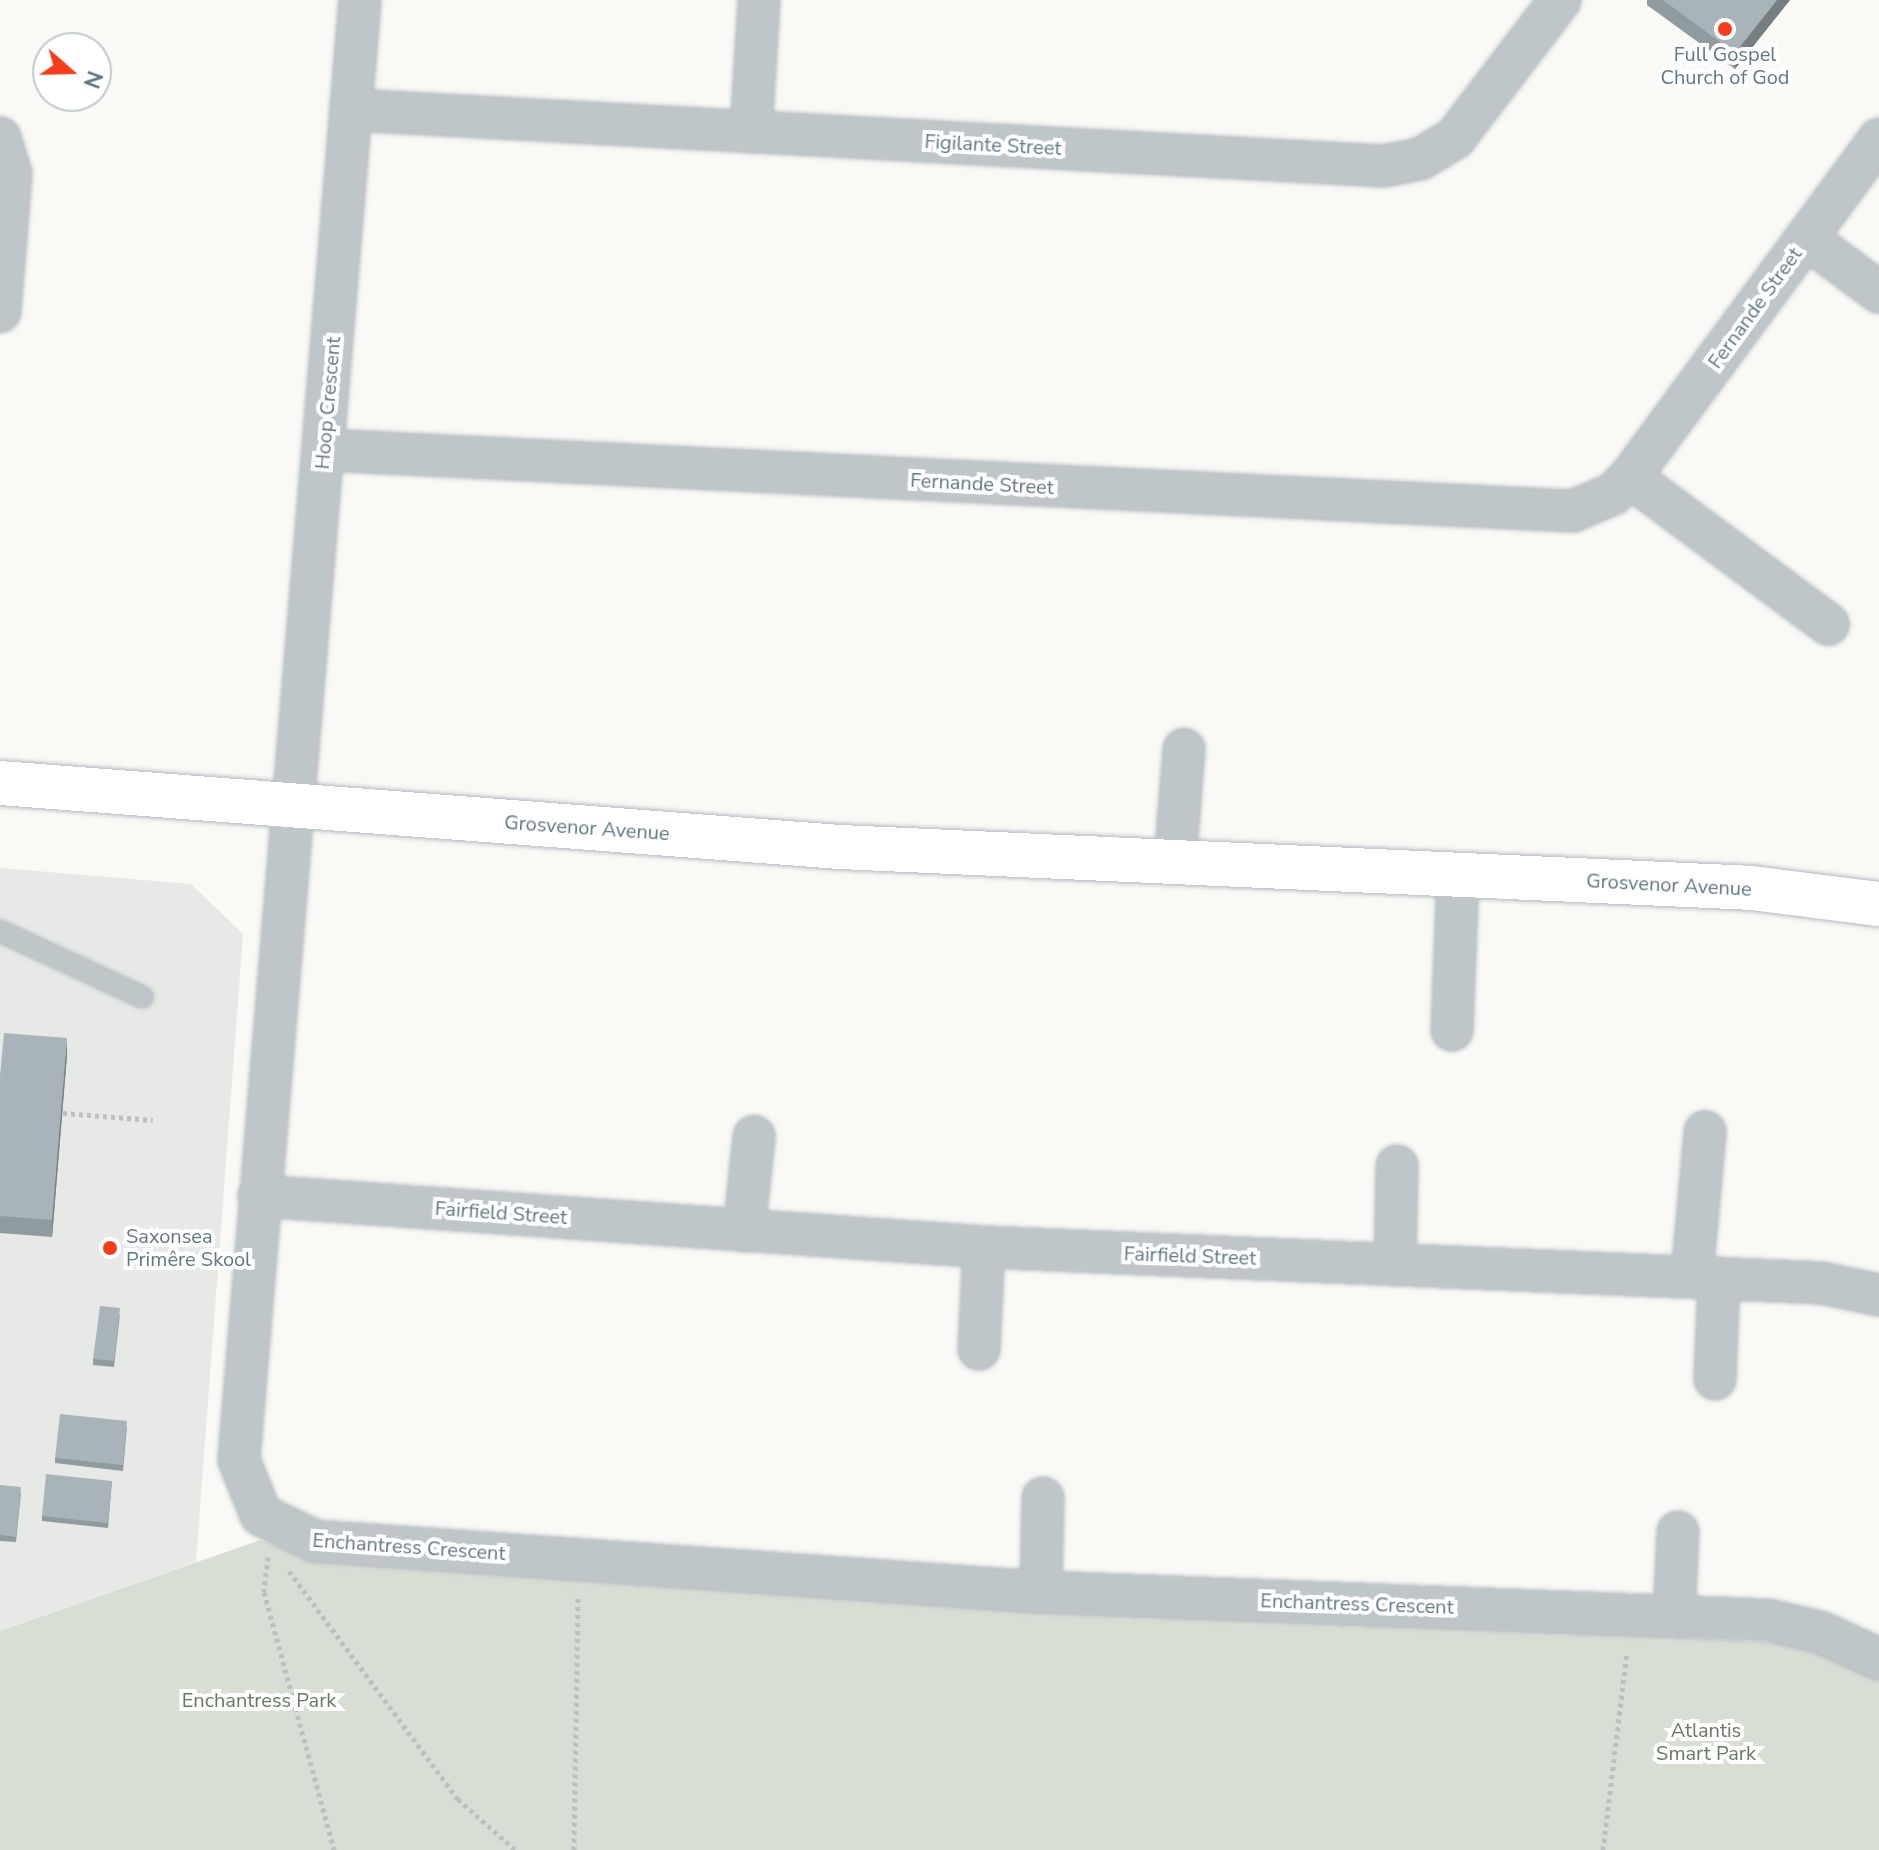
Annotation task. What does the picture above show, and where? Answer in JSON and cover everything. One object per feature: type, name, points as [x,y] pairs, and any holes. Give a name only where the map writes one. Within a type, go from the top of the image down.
[{"type":"street","name":"Hoop Crescent","points":[[292,805],[360,0]]},
{"type":"street","points":[[751,132],[759,0]]},
{"type":"street","name":"Figilante Street","points":[[351,110],[1403,164],[1455,138],[1560,0]]},
{"type":"street","points":[[0,138],[11,174],[0,312]]},
{"type":"street","name":"Fernande Street","points":[[324,450],[1555,514],[1591,506],[1630,477],[1879,139]]},
{"type":"street","points":[[1806,238],[1879,292]]},
{"type":"street","points":[[1630,477],[1828,624]]},
{"type":"street","points":[[1175,862],[1184,749]]},
{"type":"street","name":"Grosvenor Avenue","points":[[0,783],[840,847],[1752,888],[1879,904]]},
{"type":"street","points":[[272,1525],[244,1489],[239,1460],[292,805]]},
{"type":"street","points":[[1452,1030],[1458,875]]},
{"type":"street","points":[[1705,1132],[1706,1277],[1715,1379]]},
{"type":"street","points":[[744,1231],[754,1137]]},
{"type":"street","points":[[1395,1264],[1397,1166]]},
{"type":"street","name":"Fairfield Street","points":[[259,1196],[984,1247],[1706,1277],[1879,1295]]},
{"type":"street","points":[[979,1349],[984,1247]]},
{"type":"street","points":[[1041,1592],[1043,1498]]},
{"type":"street","name":"Enchantress Crescent","points":[[272,1525],[315,1541],[1041,1592],[1674,1616],[1803,1626],[1879,1659]]},
{"type":"street","points":[[1674,1616],[1678,1532]]},
{"type":"lane","points":[[0,931],[142,997]]},
{"type":"path","points":[[63,1113],[153,1120]]},
{"type":"path","points":[[272,1525],[264,1592],[334,1850]]},
{"type":"path","points":[[272,1525],[290,1573],[387,1707],[458,1799],[515,1850]]},
{"type":"path","points":[[574,1850],[579,1559]]},
{"type":"path","points":[[1603,1850],[1632,1615]]},
{"type":"shaded area","name":"Saxonsea Primêre Skool","points":[[0,868],[191,884],[243,934],[196,1562],[0,1631]]},
{"type":"green space","name":"Enchantress Park","points":[[260,1540],[314,1558],[1803,1644],[1879,1675],[1879,1850],[0,1850],[0,1631]]},
{"type":"building","points":[[1663,0],[1777,0],[1735,53]]},
{"type":"building","points":[[4,1033],[67,1038],[52,1220],[0,1216],[0,1076]]},
{"type":"building","points":[[100,1306],[120,1308],[114,1361],[93,1359]]},
{"type":"building","points":[[60,1414],[127,1421],[123,1465],[55,1458]]},
{"type":"building","points":[[46,1474],[112,1481],[108,1523],[42,1516]]},
{"type":"building","points":[[0,1485],[21,1487],[16,1537],[0,1535]]},
{"type":"place","name":"Full Gospel Church of God","points":[[1725,29]]},
{"type":"place","name":"Saxonsea Primêre Skool","points":[[110,1248]]},
{"type":"park label","name":"Atlantis Smart Park","points":[[1706,1742]]}]
